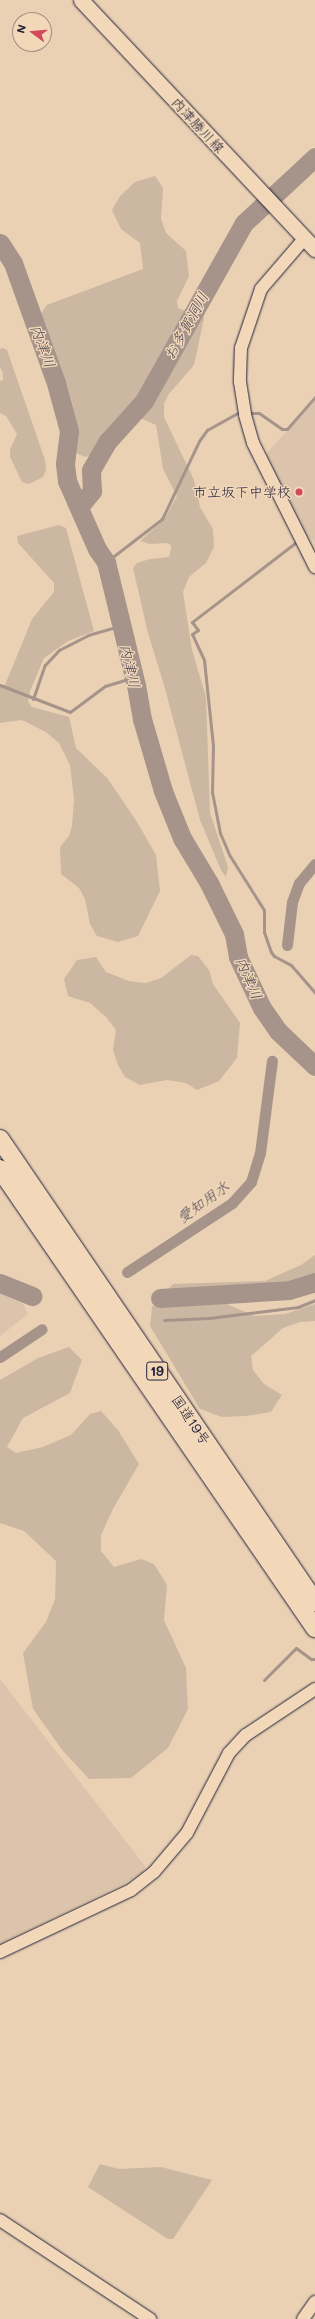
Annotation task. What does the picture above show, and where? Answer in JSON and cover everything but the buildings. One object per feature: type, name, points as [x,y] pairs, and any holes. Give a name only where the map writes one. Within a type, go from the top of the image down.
[{"type":"highway","name":"国道19号","points":[[0,1139],[315,1602]]},
{"type":"highway","name":"国道19号","points":[[0,1169],[315,1628]]},
{"type":"main road","name":"内津勝川線","points":[[81,0],[310,244]]},
{"type":"street","points":[[310,244],[261,289],[241,348],[240,382],[245,415],[253,443],[315,567]]},
{"type":"street","points":[[0,1952],[130,1890],[154,1872],[186,1833],[229,1753],[246,1735],[315,1689]]},
{"type":"street","points":[[0,2220],[150,2319]]},
{"type":"street","points":[[304,2319],[315,2302]]},
{"type":"shaded area","points":[[155,176],[163,188],[161,219],[166,233],[186,251],[189,276],[177,301],[178,308],[191,313],[201,310],[204,318],[194,365],[168,395],[164,404],[164,417],[194,480],[200,507],[213,529],[214,547],[206,563],[189,577],[183,592],[192,650],[206,697],[210,813],[228,867],[226,877],[221,870],[200,820],[164,685],[148,633],[133,568],[137,563],[150,559],[169,557],[171,549],[171,545],[166,543],[150,544],[140,541],[164,520],[177,496],[163,469],[156,425],[126,412],[95,452],[86,457],[78,454],[72,446],[66,402],[42,331],[40,315],[47,305],[143,269],[140,243],[121,229],[112,210],[120,196],[135,182]]},
{"type":"shaded area","points":[[3,348],[7,350],[45,460],[46,470],[43,477],[29,484],[22,482],[10,457],[10,450],[17,434],[6,416],[0,413],[0,381],[3,380],[3,373],[0,367],[0,349]]},
{"type":"shaded area","name":"市立坂下中学校","points":[[315,400],[315,543],[302,530],[266,454]]},
{"type":"shaded area","points":[[59,525],[66,528],[94,631],[68,641],[44,658],[30,691],[28,702],[32,707],[69,717],[76,748],[108,779],[137,822],[156,855],[160,891],[138,936],[118,942],[97,936],[90,924],[85,899],[79,888],[61,874],[60,847],[69,836],[72,826],[74,800],[70,765],[59,743],[46,732],[22,720],[0,723],[0,685],[5,685],[32,619],[54,592],[54,583],[18,543],[17,536]]},
{"type":"shaded area","points":[[191,955],[198,956],[209,970],[213,984],[240,1023],[237,1058],[219,1081],[197,1090],[186,1083],[167,1080],[140,1085],[125,1077],[118,1065],[113,1050],[116,1030],[106,1017],[90,1003],[68,996],[64,979],[77,960],[96,957],[106,972],[129,981],[146,983],[161,978]]},
{"type":"shaded area","points":[[315,1255],[315,1277],[288,1286],[252,1292],[226,1292],[222,1300],[229,1305],[255,1316],[285,1314],[315,1304],[315,1321],[300,1322],[283,1328],[251,1356],[253,1370],[264,1384],[282,1395],[271,1412],[246,1416],[222,1417],[200,1409],[150,1326],[152,1307],[173,1284],[265,1281],[301,1265]]},
{"type":"shaded area","points":[[0,1293],[23,1304],[28,1314],[0,1336]]},
{"type":"shaded area","points":[[69,1347],[82,1360],[70,1393],[23,1418],[7,1447],[16,1453],[43,1447],[71,1435],[90,1414],[101,1411],[118,1430],[139,1464],[113,1509],[101,1535],[101,1551],[114,1567],[141,1559],[154,1564],[167,1585],[164,1620],[186,1668],[188,1709],[168,1748],[131,1778],[89,1779],[63,1751],[33,1709],[23,1653],[46,1622],[55,1599],[56,1561],[24,1531],[0,1523],[0,1380],[38,1358]]},
{"type":"shaded area","points":[[0,1679],[145,1866],[143,1872],[128,1882],[0,1944]]},
{"type":"shaded area","points":[[100,2164],[119,2169],[161,2167],[212,2180],[173,2239],[168,2239],[88,2187]]},
{"type":"waterway","name":"お多賀洞川","points":[[79,507],[92,491],[91,470],[108,441],[144,401],[244,223],[315,157]]},
{"type":"waterway","name":"内津川","points":[[0,243],[13,263],[56,383],[69,431],[65,464],[67,481],[97,549],[106,562],[136,685],[142,719],[163,791],[182,838],[209,883],[234,934],[238,957],[262,1008],[278,1031],[315,1066]]},
{"type":"waterway","points":[[248,413],[259,413],[282,429],[287,429],[315,397]]},
{"type":"waterway","points":[[106,562],[162,519],[199,441],[207,430],[238,413],[242,413]]},
{"type":"waterway","points":[[295,543],[192,622],[198,630],[192,634],[204,660],[213,745],[212,792],[220,833],[230,856],[264,910],[264,932],[271,952],[274,956],[291,965],[315,993]]},
{"type":"waterway","points":[[33,699],[45,665],[59,650],[88,635],[122,625]]},
{"type":"waterway","points":[[0,685],[70,712],[105,686],[134,677]]},
{"type":"waterway","name":"愛知用水","points":[[287,945],[292,902],[299,883],[315,864]]},
{"type":"waterway","name":"愛知用水","points":[[127,1272],[232,1203],[251,1182],[260,1153],[272,1061]]},
{"type":"waterway","points":[[160,1298],[289,1290],[315,1282]]},
{"type":"waterway","points":[[0,1283],[32,1296]]},
{"type":"waterway","points":[[164,1320],[209,1318],[298,1307],[315,1300]]},
{"type":"waterway","name":"愛知用水","points":[[0,1357],[42,1329]]},
{"type":"waterway","points":[[264,1680],[296,1648],[311,1659],[315,1659]]},
{"type":"place","name":"市立坂下中学校","points":[[299,492]]}]
